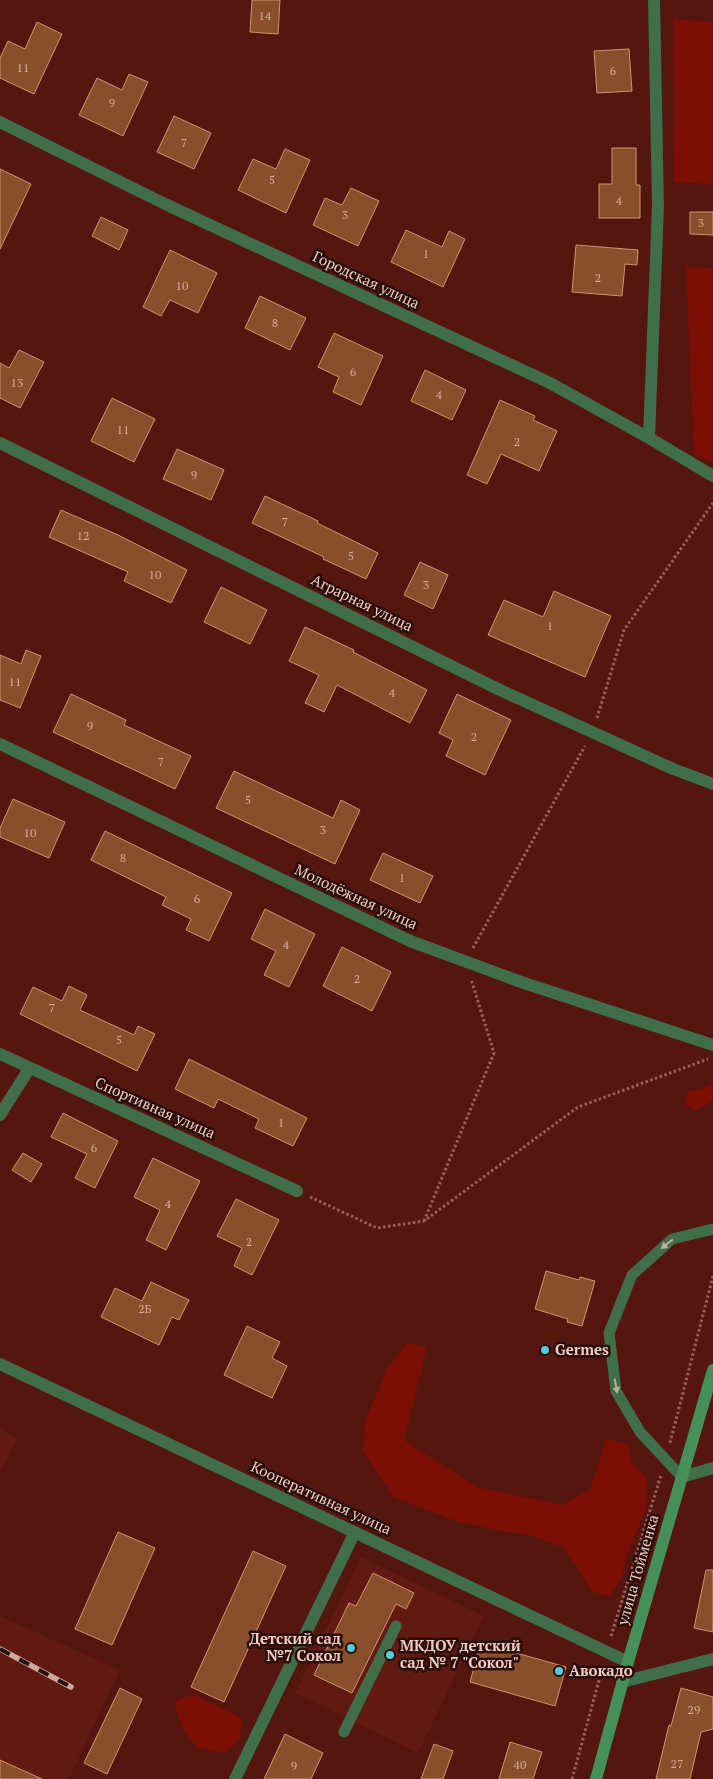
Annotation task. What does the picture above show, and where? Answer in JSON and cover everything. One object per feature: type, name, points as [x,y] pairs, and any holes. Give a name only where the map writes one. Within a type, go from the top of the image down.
[{"type":"street","points":[[649,438],[658,206],[654,0]]},
{"type":"street","name":"Городская улица","points":[[0,122],[174,208],[550,383],[713,476]]},
{"type":"street","name":"Аграрная улица","points":[[0,443],[500,690],[672,769],[713,784]]},
{"type":"street","name":"Молодёжная улица","points":[[0,744],[410,941],[521,982],[713,1045]]},
{"type":"street","name":"Спортивная улица","points":[[0,1054],[28,1069],[297,1191]]},
{"type":"street","points":[[0,1115],[28,1069]]},
{"type":"street","name":"Кооперативная улица","points":[[0,1364],[628,1662]]},
{"type":"street","name":"улица Тойменка","points":[[596,1779],[622,1682],[713,1370]]},
{"type":"street","points":[[682,1477],[713,1468]]},
{"type":"street","points":[[235,1779],[355,1532]]},
{"type":"street","points":[[622,1682],[713,1659]]},
{"type":"lane","points":[[682,1477],[640,1432],[616,1391],[610,1333],[632,1275],[672,1239],[713,1229]]},
{"type":"lane","points":[[344,1732],[396,1626]]},
{"type":"path","points":[[424,1221],[494,1053],[465,962],[593,732],[624,630],[713,503]]},
{"type":"path","points":[[297,1191],[377,1228],[424,1221],[578,1107],[713,1058]]},
{"type":"path","points":[[572,1779],[606,1651],[666,1461],[713,1276]]},
{"type":"shaded area","points":[[673,19],[713,22],[713,184],[674,182]]},
{"type":"shaded area","points":[[686,267],[713,268],[713,463],[694,455]]},
{"type":"shaded area","points":[[713,1084],[713,1101],[695,1111],[685,1104],[687,1092]]},
{"type":"shaded area","points":[[407,1343],[427,1347],[404,1440],[476,1487],[562,1505],[590,1489],[606,1439],[628,1444],[631,1462],[646,1476],[647,1506],[626,1558],[621,1579],[609,1596],[592,1592],[564,1548],[530,1535],[456,1521],[393,1497],[363,1451],[366,1419],[387,1369]]},
{"type":"shaded area","points":[[0,1429],[18,1438],[0,1472]]},
{"type":"shaded area","name":"МКДОУ детский сад № 7 \"Сокол\"","points":[[361,1557],[484,1616],[418,1753],[295,1693]]},
{"type":"shaded area","points":[[0,1616],[120,1670],[69,1779],[0,1779]]},
{"type":"shaded area","points":[[192,1694],[242,1718],[240,1739],[225,1753],[196,1747],[182,1727],[174,1702]]},
{"type":"building","points":[[252,0],[280,0],[278,34],[250,32]]},
{"type":"building","points":[[37,22],[62,34],[34,94],[0,78],[0,58],[8,41],[25,49]]},
{"type":"building","points":[[629,49],[632,91],[597,93],[594,51]]},
{"type":"building","points":[[129,74],[148,82],[123,136],[79,115],[97,78],[122,90]]},
{"type":"building","points":[[174,116],[211,133],[194,169],[157,152]]},
{"type":"building","points":[[612,148],[636,148],[636,185],[640,185],[640,218],[599,218],[599,184],[612,184]]},
{"type":"building","points":[[285,149],[310,160],[286,213],[238,190],[253,159],[276,169]]},
{"type":"building","points":[[0,169],[31,184],[0,249]]},
{"type":"building","points":[[351,188],[379,201],[358,246],[313,225],[325,198],[342,205]]},
{"type":"building","points":[[690,212],[713,212],[713,235],[690,234]]},
{"type":"building","points":[[101,217],[128,230],[119,250],[92,236]]},
{"type":"building","points":[[406,230],[442,247],[449,231],[465,239],[443,287],[391,262]]},
{"type":"building","points":[[576,245],[638,250],[637,265],[625,264],[622,296],[572,292]]},
{"type":"building","points":[[170,250],[217,273],[198,313],[170,300],[161,316],[143,307]]},
{"type":"building","points":[[260,296],[306,318],[290,350],[245,328]]},
{"type":"building","points":[[334,333],[383,356],[361,405],[333,392],[339,377],[318,367]]},
{"type":"building","points":[[19,350],[44,362],[20,408],[0,398],[0,363],[9,368]]},
{"type":"building","points":[[425,370],[466,390],[452,420],[411,401]]},
{"type":"building","points":[[112,398],[155,419],[134,462],[91,441]]},
{"type":"building","points":[[500,400],[535,416],[533,420],[557,431],[539,471],[501,454],[487,484],[467,475]]},
{"type":"building","points":[[177,449],[224,470],[211,500],[163,479]]},
{"type":"building","points":[[265,496],[318,521],[317,523],[378,553],[366,579],[252,523]]},
{"type":"building","points":[[61,510],[118,535],[187,570],[171,603],[124,581],[128,572],[49,537]]},
{"type":"building","points":[[420,562],[448,575],[433,609],[404,595]]},
{"type":"building","points":[[221,587],[267,610],[250,644],[204,622]]},
{"type":"building","points":[[554,591],[611,616],[585,677],[488,635],[504,600],[543,617]]},
{"type":"building","points":[[305,627],[354,650],[353,652],[427,690],[410,723],[337,685],[324,712],[305,703],[319,675],[289,661]]},
{"type":"building","points":[[26,650],[41,656],[20,708],[0,700],[0,655],[21,664]]},
{"type":"building","points":[[71,694],[126,720],[124,725],[191,756],[175,789],[53,732]]},
{"type":"building","points":[[457,694],[511,720],[485,775],[446,756],[453,740],[439,733]]},
{"type":"building","points":[[234,771],[333,818],[341,800],[360,810],[335,864],[216,808]]},
{"type":"building","points":[[13,799],[65,822],[49,858],[0,837],[0,828]]},
{"type":"building","points":[[105,831],[232,893],[209,941],[186,930],[191,919],[162,905],[166,897],[91,860]]},
{"type":"building","points":[[383,853],[433,876],[420,903],[370,880]]},
{"type":"building","points":[[265,909],[315,934],[289,987],[264,975],[276,951],[251,939]]},
{"type":"building","points":[[342,947],[391,972],[372,1011],[323,986]]},
{"type":"building","points":[[69,986],[87,995],[80,1010],[134,1035],[138,1026],[155,1034],[137,1071],[20,1014],[33,987],[62,1001]]},
{"type":"building","points":[[189,1059],[307,1118],[293,1146],[255,1128],[259,1119],[218,1099],[214,1108],[175,1089]]},
{"type":"building","points":[[63,1113],[118,1141],[95,1188],[75,1178],[87,1154],[51,1137]]},
{"type":"building","points":[[23,1153],[42,1164],[31,1182],[12,1170]]},
{"type":"building","points":[[153,1158],[200,1181],[166,1250],[146,1240],[160,1210],[134,1197]]},
{"type":"building","points":[[236,1199],[279,1220],[252,1275],[234,1266],[242,1248],[217,1236]]},
{"type":"building","points":[[546,1271],[579,1280],[580,1277],[595,1281],[582,1326],[567,1322],[568,1319],[535,1309]]},
{"type":"building","points":[[151,1282],[189,1300],[179,1320],[172,1317],[159,1345],[101,1317],[115,1288],[142,1301]]},
{"type":"building","points":[[247,1326],[280,1342],[272,1358],[287,1366],[272,1398],[224,1375]]},
{"type":"building","points":[[118,1532],[155,1548],[112,1645],[75,1629]]},
{"type":"building","points":[[253,1551],[286,1566],[224,1702],[191,1687]]},
{"type":"building","points":[[706,1570],[713,1570],[713,1632],[694,1628]]},
{"type":"building","name":"Детский сад №7 Сокол","points":[[373,1573],[414,1593],[406,1609],[396,1604],[352,1693],[314,1675],[349,1603],[356,1606]]},
{"type":"building","points":[[481,1643],[566,1667],[555,1706],[470,1682]]},
{"type":"building","points":[[120,1688],[142,1699],[107,1774],[84,1763]]},
{"type":"building","points":[[681,1688],[713,1697],[713,1729],[701,1732],[690,1779],[656,1779],[669,1725],[671,1726]]},
{"type":"building","points":[[285,1734],[323,1753],[311,1779],[264,1779]]},
{"type":"building","points":[[510,1742],[542,1752],[533,1779],[499,1779]]},
{"type":"building","points":[[434,1744],[453,1751],[443,1779],[421,1779]]},
{"type":"building","points":[[0,1760],[42,1779],[0,1779]]},
{"type":"railway","points":[[0,1649],[71,1687]]},
{"type":"place","name":"Germes","points":[[545,1350]]},
{"type":"place","name":"Детский сад №7 Сокол","points":[[351,1648]]},
{"type":"place","name":"МКДОУ детский сад № 7 \"Сокол\"","points":[[390,1655]]},
{"type":"place","name":"Авокадо","points":[[559,1671]]}]
